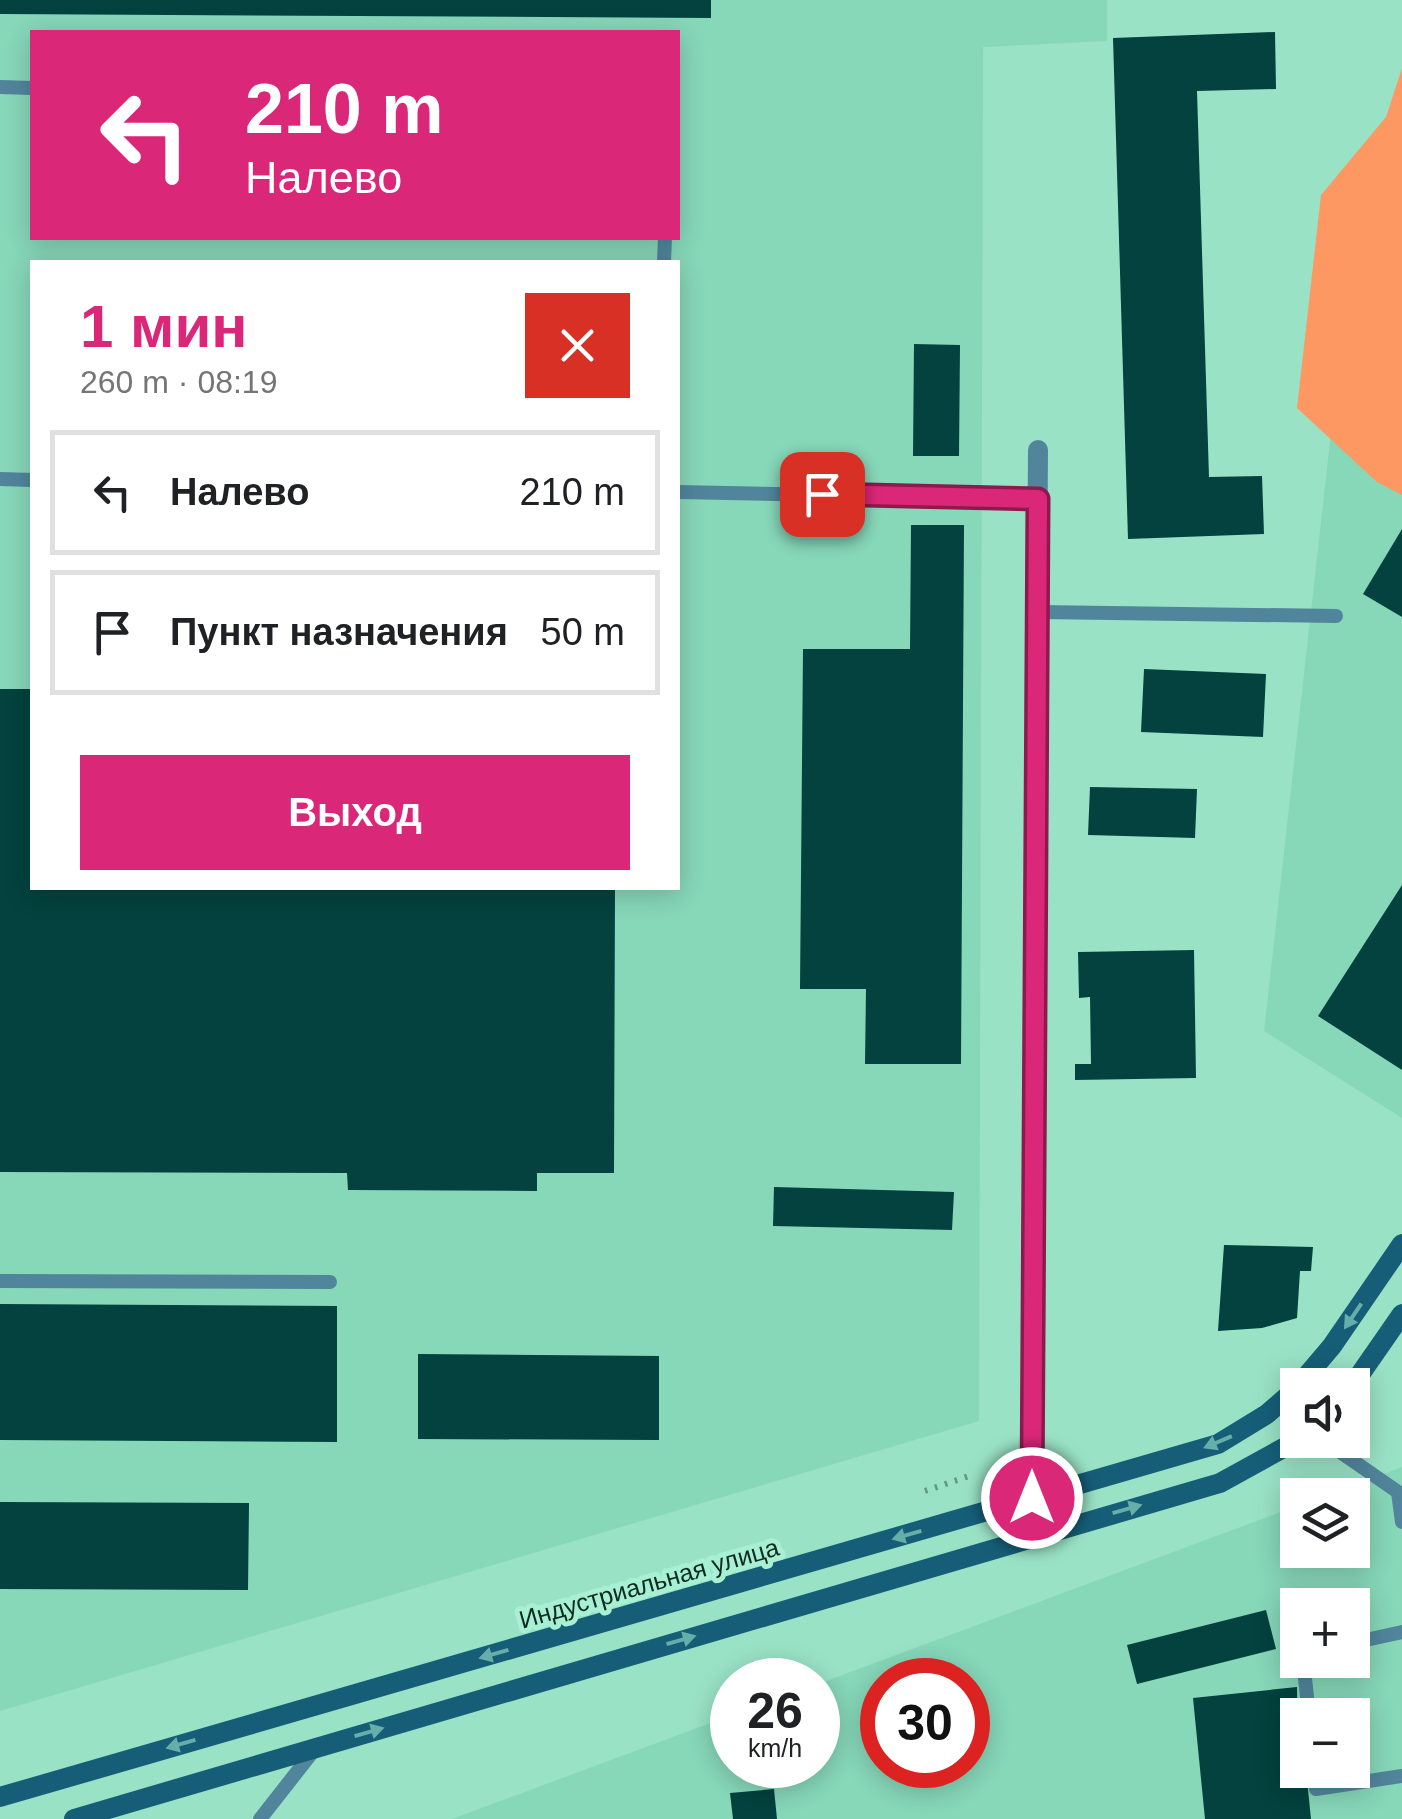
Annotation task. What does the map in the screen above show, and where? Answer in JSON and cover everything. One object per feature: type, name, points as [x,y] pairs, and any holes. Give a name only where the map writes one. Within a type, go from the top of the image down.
[{"type":"street","points":[[1032,1536],[1038,450]]},
{"type":"street","name":"Индустриальная улица","points":[[1313,1368],[1402,1244]]},
{"type":"street","points":[[1364,1368],[1402,1314]]},
{"type":"street","name":"Индустриальная улица","points":[[0,1797],[1218,1444],[1278,1404]]},
{"type":"street","points":[[74,1819],[1220,1483],[1280,1450]]},
{"type":"lane","points":[[0,87],[30,88]]},
{"type":"lane","points":[[0,479],[30,480]]},
{"type":"lane","points":[[680,492],[1038,499]]},
{"type":"lane","points":[[1039,612],[1336,616]]},
{"type":"lane","points":[[0,1281],[330,1282]]},
{"type":"lane","points":[[1349,1458],[1398,1492],[1402,1522]]},
{"type":"lane","points":[[1370,1639],[1402,1632]]},
{"type":"lane","points":[[260,1819],[316,1747]]},
{"type":"lane","points":[[1370,1781],[1402,1776]]},
{"type":"path","points":[[926,1491],[969,1476]]},
{"type":"shaded area","points":[[0,0],[1107,0],[1107,41],[983,47],[979,1421],[0,1711]]},
{"type":"shaded area","points":[[1402,68],[1402,495],[1377,482],[1297,408],[1321,195],[1386,117]]},
{"type":"shaded area","points":[[1339,361],[1402,361],[1402,1118],[1264,1031]]},
{"type":"shaded area","points":[[1402,1467],[1402,1819],[452,1819],[710,1723],[710,1788],[840,1788],[840,1676],[860,1668],[860,1788],[990,1788],[990,1658],[888,1658],[1280,1512],[1280,1568],[1370,1568],[1370,1479]]},
{"type":"building","points":[[0,0],[711,0],[711,18],[0,14]]},
{"type":"building","points":[[1275,32],[1276,89],[1197,91],[1209,477],[1262,476],[1264,534],[1128,539],[1113,38]]},
{"type":"building","points":[[914,344],[960,345],[959,456],[913,456]]},
{"type":"building","points":[[911,525],[964,525],[961,1064],[865,1064],[866,989],[800,989],[803,649],[910,649]]},
{"type":"building","points":[[1402,529],[1402,617],[1363,594]]},
{"type":"building","points":[[1144,669],[1266,674],[1263,737],[1141,732]]},
{"type":"building","points":[[0,689],[30,689],[30,890],[615,890],[614,1173],[537,1173],[537,1191],[348,1190],[347,1173],[0,1172]]},
{"type":"building","points":[[1090,787],[1197,789],[1195,838],[1088,835]]},
{"type":"building","points":[[1402,885],[1402,1070],[1318,1016]]},
{"type":"building","points":[[1194,950],[1196,1078],[1075,1080],[1075,1064],[1091,1064],[1090,997],[1079,998],[1078,952]]},
{"type":"building","points":[[774,1187],[954,1192],[952,1230],[773,1226]]},
{"type":"building","points":[[1224,1245],[1313,1247],[1311,1271],[1300,1271],[1297,1318],[1262,1328],[1218,1331]]},
{"type":"building","points":[[0,1304],[337,1306],[337,1442],[0,1440]]},
{"type":"building","points":[[418,1354],[659,1356],[659,1440],[418,1439]]},
{"type":"building","points":[[0,1502],[249,1503],[248,1590],[0,1589]]},
{"type":"building","points":[[1266,1610],[1276,1649],[1137,1684],[1127,1645]]},
{"type":"building","points":[[1297,1687],[1297,1698],[1280,1698],[1280,1788],[1308,1788],[1311,1819],[1205,1819],[1193,1698]]},
{"type":"building","points":[[774,1789],[777,1819],[733,1819],[730,1793]]},
{"type":"route","points":[[822,494],[1038,499],[1032,1498]]}]
